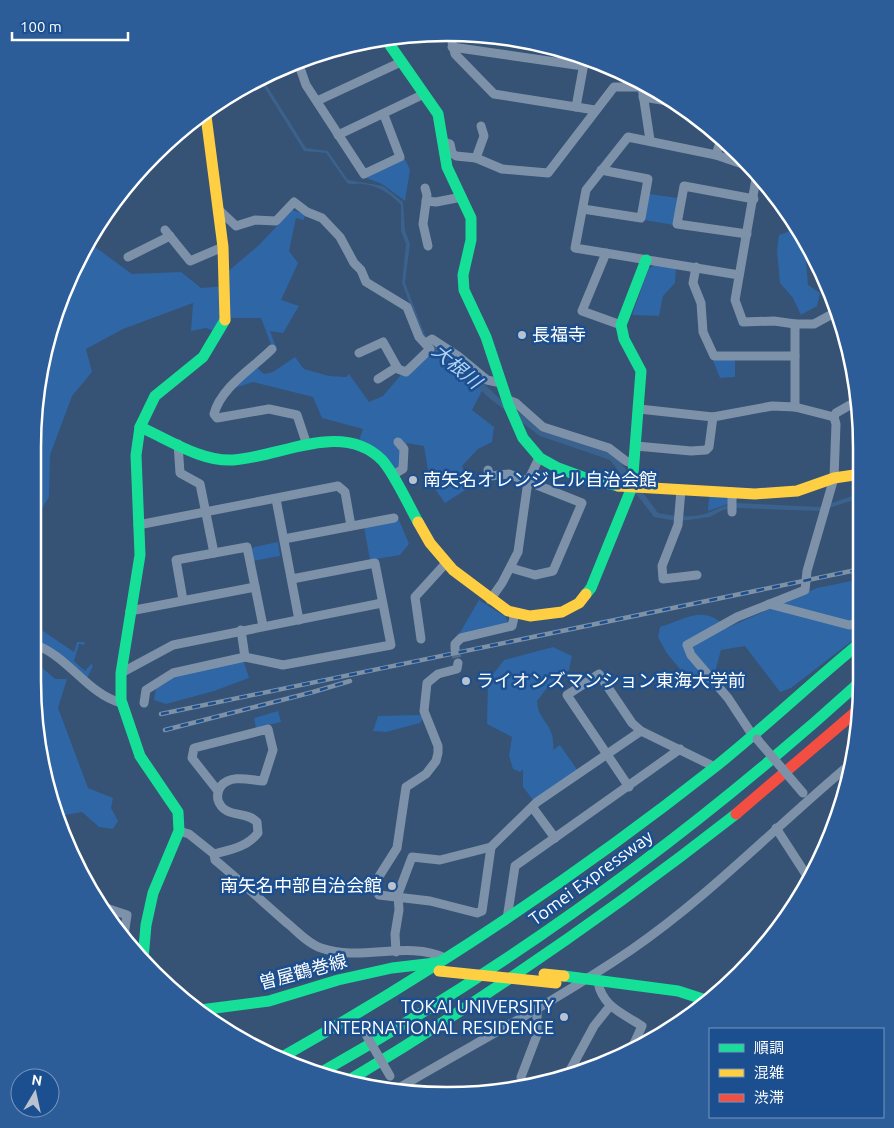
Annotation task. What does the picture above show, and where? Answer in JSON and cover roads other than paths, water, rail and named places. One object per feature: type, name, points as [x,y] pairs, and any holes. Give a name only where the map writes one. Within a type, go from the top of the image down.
[{"type":"main road","points":[[390,46],[438,114],[447,168],[470,214],[472,226],[471,241],[464,270],[464,288],[488,343],[516,422],[525,442],[539,458],[601,483],[681,490],[732,497],[797,491],[834,478],[853,475]]},
{"type":"main road","points":[[144,951],[148,908],[161,869],[179,831],[178,812],[140,756],[121,703],[121,673],[140,556],[136,455],[140,427],[155,396],[203,357],[226,318],[223,247],[207,120]]},
{"type":"main road","points":[[140,427],[207,457],[232,460],[332,440],[349,441],[365,446],[383,461],[430,543],[446,563],[490,600],[515,613],[530,616],[562,612],[575,606],[585,597],[632,487],[641,371],[624,339],[621,326],[646,260]]},
{"type":"main road","points":[[288,1054],[358,1021],[602,853],[755,738],[807,686],[853,649]]},
{"type":"main road","name":"Tomei Expressway","points":[[328,1068],[506,961],[636,868],[766,765],[853,689]]},
{"type":"main road","name":"Tomei Expressway","points":[[356,1076],[474,1006],[618,904],[752,802],[851,717]]},
{"type":"main road","name":"曽屋鶴巻線","points":[[209,1009],[269,1001],[338,980],[392,968],[441,965],[560,979],[567,984],[583,980],[678,992],[700,998]]},
{"type":"street","points":[[451,41],[455,54],[494,94],[595,110]]},
{"type":"street","points":[[452,47],[568,60]]},
{"type":"street","points":[[317,101],[401,62]]},
{"type":"street","points":[[576,107],[583,65]]},
{"type":"street","points":[[300,69],[306,85],[364,174],[400,157],[384,114]]},
{"type":"street","points":[[444,142],[450,144],[454,155],[476,158],[502,169],[548,173],[614,87],[635,88]]},
{"type":"street","points":[[642,92],[650,140]]},
{"type":"street","points":[[338,135],[424,94]]},
{"type":"street","points":[[643,97],[654,99]]},
{"type":"street","points":[[476,158],[484,136],[481,126]]},
{"type":"street","points":[[736,162],[716,155],[628,137],[586,190],[575,248],[739,275]]},
{"type":"street","points":[[716,155],[719,146]]},
{"type":"street","points":[[583,209],[641,218],[648,179],[601,170]]},
{"type":"street","points":[[756,184],[748,218],[747,234],[735,300],[743,322],[774,321],[814,324],[830,315]]},
{"type":"street","points":[[747,234],[677,224],[684,186],[754,199]]},
{"type":"street","points":[[425,188],[426,201],[423,224],[428,246]]},
{"type":"street","points":[[426,201],[436,202],[462,197]]},
{"type":"street","points":[[219,210],[236,226],[255,220],[276,221],[294,202],[307,212],[322,218],[340,238],[354,263],[361,270],[366,282],[407,307],[419,337],[458,356],[487,380],[501,384]]},
{"type":"street","points":[[128,257],[167,233],[190,260],[223,247]]},
{"type":"street","points":[[606,253],[582,311],[621,326]]},
{"type":"street","points":[[696,267],[693,283],[701,303],[703,332],[714,356],[795,356]]},
{"type":"street","points":[[795,324],[795,407]]},
{"type":"street","points":[[359,353],[373,343],[383,342],[397,367],[406,372],[430,349],[428,342]]},
{"type":"street","points":[[272,349],[228,390],[216,407],[214,414],[217,418],[226,418],[269,409],[297,415],[307,445]]},
{"type":"street","points":[[378,379],[397,367]]},
{"type":"street","points":[[508,402],[516,403],[543,427],[609,448],[626,461],[634,464]]},
{"type":"street","points":[[639,409],[713,417],[772,406],[795,407],[834,417]]},
{"type":"street","points":[[834,417],[850,406]]},
{"type":"street","points":[[636,446],[691,451],[706,450],[709,447],[713,417]]},
{"type":"street","points":[[806,796],[755,738],[728,698],[691,655],[686,645],[737,617],[805,590],[807,571],[834,478],[836,424],[834,417]]},
{"type":"street","points":[[392,475],[403,469],[404,449],[398,442]]},
{"type":"street","points":[[178,444],[180,474],[200,484],[214,553]]},
{"type":"street","points":[[490,600],[511,568],[518,552],[528,481],[539,458]]},
{"type":"street","points":[[490,476],[509,474],[582,503],[554,572],[534,576],[511,568]]},
{"type":"street","points":[[138,525],[338,486],[346,492],[351,526]]},
{"type":"street","points":[[681,490],[679,519],[662,566],[663,579],[697,575]]},
{"type":"street","points":[[732,497],[732,512]]},
{"type":"street","points":[[276,499],[299,620]]},
{"type":"street","points":[[284,539],[394,518]]},
{"type":"street","points":[[183,600],[176,560],[247,546],[263,626]]},
{"type":"street","points":[[144,703],[146,690],[173,674],[245,657],[283,666],[391,645],[375,563],[292,579]]},
{"type":"street","points":[[421,639],[415,597],[446,563]]},
{"type":"street","points":[[130,610],[255,587]]},
{"type":"street","points":[[121,673],[172,644],[382,603]]},
{"type":"street","points":[[769,604],[853,624]]},
{"type":"street","points":[[455,649],[455,644],[462,638],[512,626],[515,613]]},
{"type":"street","points":[[241,630],[245,657]]},
{"type":"street","points":[[41,648],[56,655],[85,682],[112,700],[121,703]]},
{"type":"street","points":[[458,663],[457,669],[438,674],[427,683],[424,711],[438,746],[436,761],[426,774],[406,787],[397,848],[376,881],[375,890],[379,895],[399,899],[430,901],[477,913],[482,911],[491,847]]},
{"type":"street","points":[[629,787],[567,696],[599,674],[632,723],[641,731],[715,767]]},
{"type":"street","points":[[214,854],[231,851],[254,839],[259,828],[252,817],[229,813],[222,809],[218,798],[218,791],[192,758],[194,748],[268,728],[273,750],[263,781],[234,778],[227,780],[218,791]]},
{"type":"street","points":[[396,952],[395,934],[400,910],[398,894],[412,858],[440,860],[491,847],[517,820],[538,802],[641,731]]},
{"type":"street","points":[[507,919],[515,866],[680,749]]},
{"type":"street","points":[[405,1084],[537,1009],[632,949],[688,906],[776,828],[806,796],[843,769]]},
{"type":"street","points":[[533,808],[555,838]]},
{"type":"street","points":[[776,828],[804,872]]},
{"type":"street","points":[[179,831],[189,834],[214,854],[215,860],[317,946],[352,952],[431,951],[441,965]]},
{"type":"street","points":[[113,910],[127,915],[125,928]]},
{"type":"street","points":[[598,982],[600,994],[610,1006],[642,1026],[636,1040]]},
{"type":"street","points":[[572,1067],[594,1026],[610,1006]]},
{"type":"street","points":[[521,1077],[537,1035],[537,1009]]},
{"type":"street","points":[[358,1021],[394,1083]]},
{"type":"water","name":"大根川","points":[[266,84],[306,148],[328,151],[348,180],[383,186],[403,202],[405,230],[410,244],[405,283],[425,335],[436,347],[474,374],[500,399],[542,429],[604,450],[619,460],[658,513],[677,516],[697,516],[736,503],[820,507],[853,496],[853,500],[819,511],[737,508],[723,510],[710,517],[689,520],[676,521],[654,517],[610,460],[540,436],[489,398],[452,362],[433,351],[422,337],[402,283],[406,244],[401,231],[401,205],[393,197],[378,188],[347,183],[326,153],[304,151],[263,86]]},
{"type":"tunnel","points":[[455,649],[458,663]]},
{"type":"railway","points":[[161,714],[853,571]]},
{"type":"railway","points":[[165,730],[350,681]]},
{"type":"place","name":"長福寺","points":[[522,335]]},
{"type":"place","name":"南矢名オレンジヒル自治会館","points":[[413,480]]},
{"type":"place","name":"ライオンズマンション東海大学前","points":[[466,681]]},
{"type":"place","name":"南矢名中部自治会館","points":[[392,886]]},
{"type":"place","name":"TOKAI UNIVERSITY INTERNATIONAL RESIDENCE","points":[[564,1017]]}]
